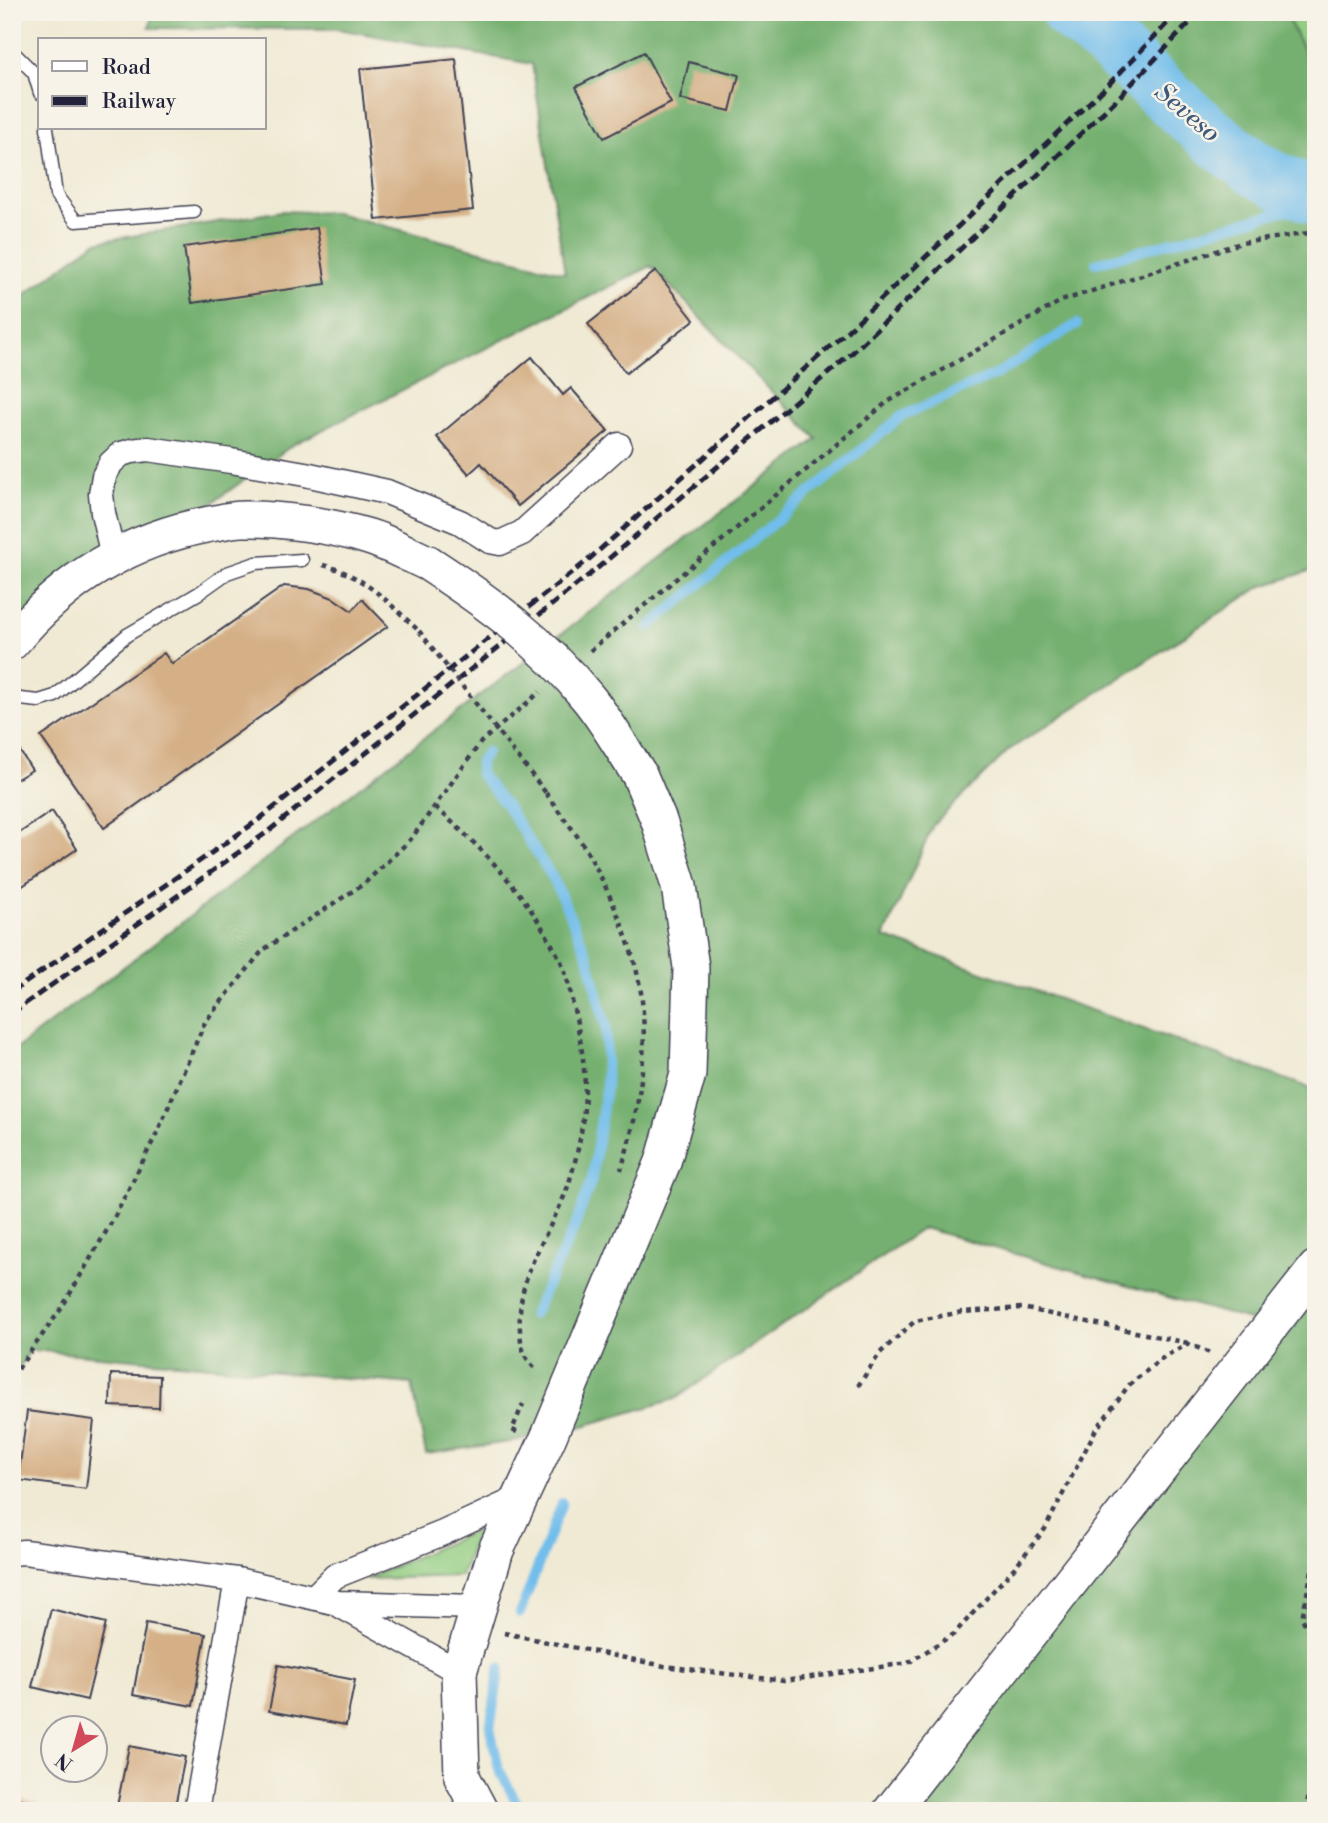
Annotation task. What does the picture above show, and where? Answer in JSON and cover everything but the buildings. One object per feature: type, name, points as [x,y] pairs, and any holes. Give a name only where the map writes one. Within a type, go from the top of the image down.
[{"type":"main road","points":[[12,642],[36,614],[113,556],[181,529],[241,519],[301,523],[370,537],[428,563],[477,595],[536,641],[589,699],[639,774],[659,821],[679,886],[691,967],[688,1074],[663,1162],[545,1445],[496,1550],[459,1672],[462,1777],[480,1811]]},
{"type":"main road","points":[[891,1811],[1316,1268]]},
{"type":"street","points":[[113,556],[103,513],[101,494],[104,476],[111,463],[121,454],[132,451],[148,449],[231,461],[387,492],[460,522],[490,541],[500,543],[522,533],[619,445]]},
{"type":"street","points":[[326,1600],[335,1576],[443,1533],[520,1497]]},
{"type":"street","points":[[12,1553],[24,1552],[237,1580],[326,1600],[475,1616]]},
{"type":"street","points":[[196,1811],[237,1580]]},
{"type":"street","points":[[326,1600],[459,1672]]},
{"type":"lane","points":[[12,51],[34,73],[38,86]]},
{"type":"lane","points":[[47,130],[56,195],[76,221],[194,212]]},
{"type":"lane","points":[[12,695],[20,699],[39,701],[55,696],[127,635],[199,593],[227,573],[256,563],[302,560]]},
{"type":"path","points":[[302,560],[335,568],[369,585],[419,631],[546,793],[589,854],[626,933],[642,999],[643,1064],[633,1131],[618,1182]]},
{"type":"path","points":[[435,807],[466,834],[510,881],[541,926],[565,970],[578,1030],[585,1070],[579,1146],[567,1187],[527,1272],[519,1302],[522,1348],[528,1362],[538,1371]]},
{"type":"path","points":[[858,1386],[880,1353],[915,1321],[962,1312],[1022,1308],[1189,1343],[1239,1366]]},
{"type":"path","points":[[475,1616],[664,1666],[784,1681],[908,1663],[954,1634],[1014,1568],[1045,1529],[1095,1431],[1129,1385],[1165,1356],[1189,1343]]},
{"type":"path","points":[[533,1382],[543,1360]]},
{"type":"path","points":[[528,1394],[512,1430],[545,1445]]},
{"type":"path","points":[[1316,1551],[1302,1618],[1316,1645]]},
{"type":"path","points":[[1305,1811],[1316,1768]]},
{"type":"green space","points":[[153,12],[1291,12],[1287,17],[1316,76],[1316,569],[1260,587],[1009,750],[933,825],[884,937],[1316,1090],[1316,1811],[891,1811],[1270,1326],[923,1228],[675,1399],[549,1436],[426,1454],[412,1384],[31,1350],[12,1377],[12,1052],[817,439],[651,266],[294,444],[12,647],[12,304],[96,242],[282,211],[336,213],[565,273],[532,64],[338,29],[149,28]]},
{"type":"green space","points":[[1291,12],[1316,12],[1316,76],[1287,17]]},
{"type":"green space","points":[[477,1530],[461,1576],[366,1579]]},
{"type":"waterway","name":"Seveso","points":[[1069,12],[1253,167],[1316,197]]},
{"type":"waterway","points":[[1096,263],[1290,209],[1312,195]]},
{"type":"waterway","points":[[649,627],[902,416],[997,374],[1077,324]]},
{"type":"waterway","points":[[487,752],[480,761],[480,774],[506,805],[554,880],[588,956],[606,1026],[606,1086],[592,1179],[575,1226],[533,1315]]},
{"type":"waterway","points":[[520,1613],[562,1503]]},
{"type":"waterway","points":[[500,1667],[490,1728],[499,1769],[521,1811]]},
{"type":"railway","points":[[12,992],[257,821],[587,561],[842,336],[1108,85],[1178,12]]},
{"type":"railway","points":[[12,1013],[266,833],[594,571],[851,354],[1120,96],[1200,12]]}]
